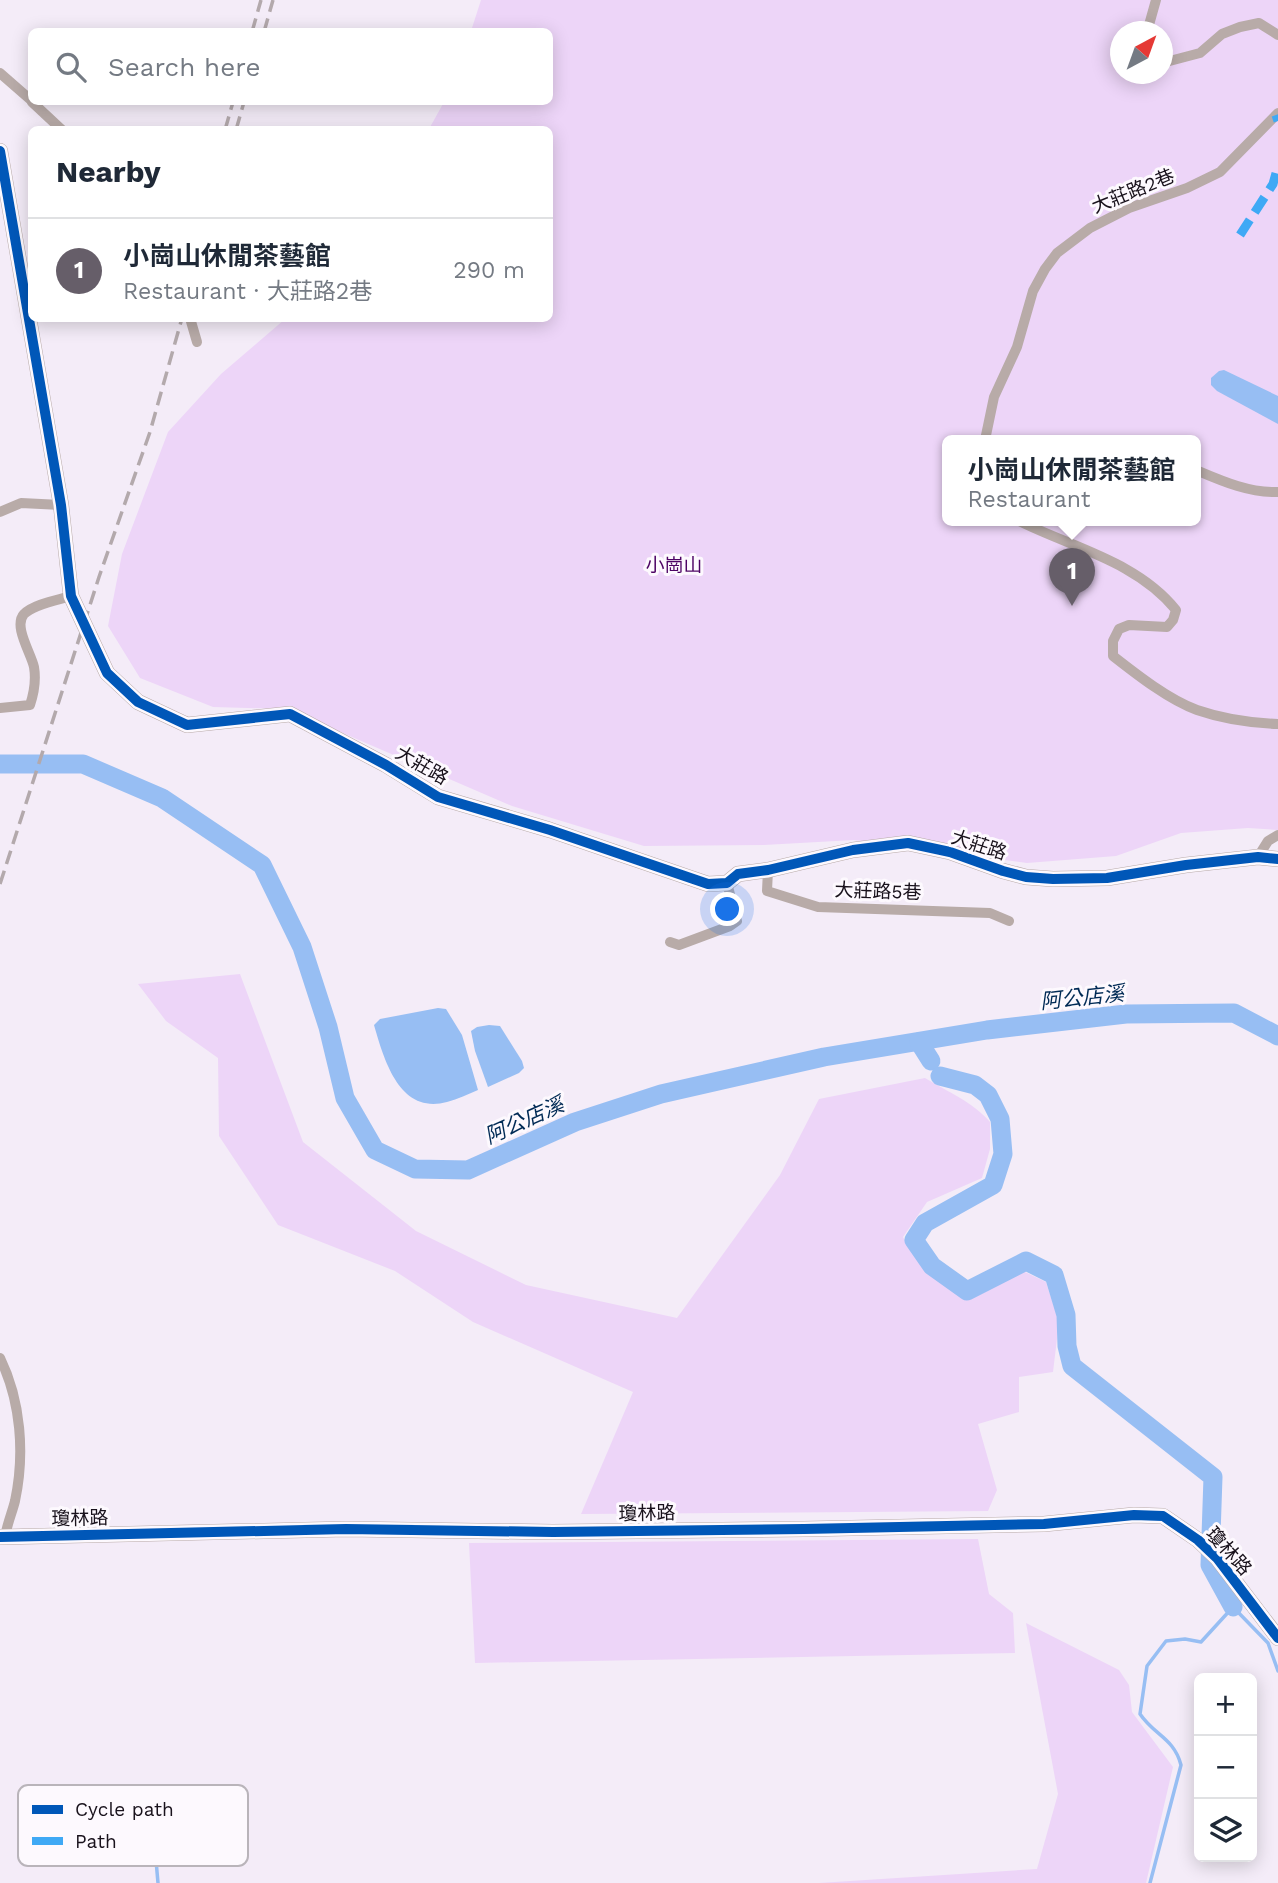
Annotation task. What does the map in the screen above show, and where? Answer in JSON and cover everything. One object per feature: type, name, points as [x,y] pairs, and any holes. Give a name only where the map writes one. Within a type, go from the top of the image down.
[{"type":"street","points":[[1150,21],[1156,0]]},
{"type":"street","points":[[1173,60],[1200,53],[1222,34],[1240,27],[1259,23],[1278,34]]},
{"type":"street","points":[[0,73],[28,98]]},
{"type":"street","points":[[36,105],[58,126]]},
{"type":"street","name":"大莊路2巷","points":[[986,435],[994,397],[1017,347],[1034,291],[1057,253],[1090,228],[1129,208],[1188,188],[1220,172],[1278,113]]},
{"type":"street","name":"大莊路","points":[[0,151],[28,313]]},
{"type":"street","name":"大莊路","points":[[29,322],[61,505],[71,596],[107,673],[138,702],[187,725],[290,714],[386,765],[438,797],[550,830],[708,884],[727,883],[738,874],[768,870],[853,850],[908,843],[950,852],[1026,877],[1053,879],[1107,878],[1186,865],[1258,857],[1278,859]]},
{"type":"street","points":[[191,322],[197,342]]},
{"type":"street","points":[[1201,472],[1262,493],[1278,492]]},
{"type":"street","points":[[0,512],[21,503],[61,505]]},
{"type":"street","points":[[1029,526],[1104,557],[1127,570],[1154,589],[1176,610],[1167,627],[1129,625],[1119,629],[1113,641],[1113,656],[1146,681],[1195,709],[1249,723],[1278,724]]},
{"type":"street","points":[[0,708],[30,705],[34,694],[34,669],[21,629],[20,621],[23,615],[71,596]]},
{"type":"street","points":[[1258,857],[1268,841],[1278,835]]},
{"type":"street","name":"大莊路5巷","points":[[768,870],[767,891],[818,907],[990,913],[1009,922]]},
{"type":"street","points":[[670,942],[679,945],[737,921],[727,883]]},
{"type":"street","points":[[0,1358],[14,1392],[20,1433],[15,1500],[3,1537]]},
{"type":"street","name":"瓊林路","points":[[3,1537],[346,1529],[553,1532],[804,1530],[1044,1524],[1134,1515],[1163,1517],[1198,1540],[1217,1558],[1278,1638]]},
{"type":"green space","name":"小崗山","points":[[481,0],[1278,0],[1278,830],[1248,828],[1181,833],[1116,856],[1027,863],[854,840],[764,845],[644,846],[512,806],[287,709],[213,707],[140,678],[108,626],[122,554],[168,432],[221,374],[282,322],[553,322],[553,126],[431,126],[442,105],[553,105],[553,28],[472,28]]},
{"type":"green space","points":[[240,974],[303,1142],[416,1231],[526,1285],[677,1318],[780,1175],[819,1099],[925,1078],[968,1103],[990,1122],[990,1149],[982,1178],[927,1202],[903,1237],[921,1264],[962,1298],[981,1294],[1023,1271],[1046,1282],[1059,1322],[1053,1372],[1019,1377],[1019,1412],[978,1424],[997,1490],[988,1511],[581,1514],[633,1392],[473,1322],[395,1271],[278,1225],[219,1136],[218,1058],[166,1021],[138,984]]},
{"type":"green space","points":[[978,1539],[989,1594],[1013,1613],[1015,1653],[475,1663],[469,1543]]},
{"type":"green space","points":[[1026,1623],[1119,1670],[1129,1685],[1132,1712],[1173,1767],[1146,1883],[819,1883],[1037,1869],[1058,1794]]},
{"type":"water","points":[[1224,370],[1278,396],[1278,424],[1217,391],[1211,385],[1211,378]]},
{"type":"water","points":[[438,1008],[446,1009],[462,1035],[478,1090],[447,1102],[430,1104],[405,1092],[396,1081],[374,1025],[380,1019]]},
{"type":"water","points":[[489,1025],[500,1026],[524,1068],[488,1087],[471,1031]]},
{"type":"waterway","name":"阿公店溪","points":[[0,764],[83,764],[162,798],[262,865],[302,947],[328,1027],[345,1098],[375,1150],[415,1169],[468,1170],[575,1122],[661,1094],[824,1057],[987,1030],[1126,1014],[1234,1013],[1278,1036]]},
{"type":"waterway","points":[[919,1042],[931,1061]]},
{"type":"waterway","points":[[940,1076],[975,1085],[988,1095],[1000,1119],[1003,1154],[993,1185],[925,1223],[914,1240],[932,1266],[967,1291],[1026,1261],[1054,1275],[1066,1315],[1067,1346],[1072,1366],[1213,1477],[1210,1565],[1233,1607]]},
{"type":"waterway","points":[[1150,1883],[1181,1765],[1174,1749],[1140,1714],[1147,1666],[1166,1641],[1185,1639],[1201,1642],[1233,1607],[1268,1643],[1278,1671]]},
{"type":"waterway","points":[[157,1866],[158,1883]]},
{"type":"railway","points":[[253,28],[261,0]]},
{"type":"railway","points":[[265,28],[273,0]]},
{"type":"railway","points":[[226,126],[232,105]]},
{"type":"railway","points":[[237,126],[243,105]]},
{"type":"railway","points":[[0,884],[99,577],[150,432],[181,322]]},
{"type":"marked path","points":[[1276,115],[1278,121]]},
{"type":"marked path","points":[[1240,235],[1273,184],[1278,166]]},
{"type":"cycle path","points":[[0,151],[28,313]]},
{"type":"cycle path","points":[[29,322],[61,505],[71,596],[107,673],[138,702],[187,725],[290,714],[386,765],[438,797],[550,830],[708,884],[727,883],[738,874],[768,870],[853,850],[908,843],[950,852],[1026,877],[1053,879],[1107,878],[1186,865],[1258,857],[1278,859]]},
{"type":"cycle path","points":[[0,1537],[346,1529],[553,1532],[804,1529],[1044,1524],[1134,1515],[1163,1516],[1198,1540],[1217,1558],[1278,1638]]},
{"type":"place","name":"小崗山休閒茶藝館","points":[[1072,606]]}]
